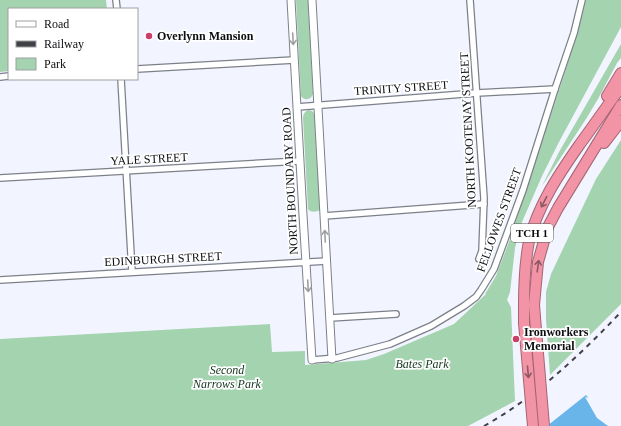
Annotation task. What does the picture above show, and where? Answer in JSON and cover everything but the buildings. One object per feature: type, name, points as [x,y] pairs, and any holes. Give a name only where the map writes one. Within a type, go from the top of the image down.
[{"type":"highway","points":[[563,168],[621,73]]},
{"type":"highway","name":"TCH 1","points":[[533,426],[524,323],[526,259],[531,235],[541,207],[563,168],[621,86]]},
{"type":"highway","name":"TCH 1","points":[[544,426],[534,305],[538,262],[548,227],[558,208],[621,105]]},
{"type":"highway","points":[[577,176],[621,121]]},
{"type":"street","name":"NORTH BOUNDARY ROAD","points":[[291,0],[312,360]]},
{"type":"street","points":[[312,0],[332,359]]},
{"type":"street","name":"NORTH KOOTENAY STREET","points":[[470,0],[484,204],[482,252],[479,259]]},
{"type":"street","name":"FELLOWES STREET","points":[[312,360],[337,358],[390,344],[430,327],[476,297],[494,269],[502,249],[523,190],[574,33],[582,0]]},
{"type":"street","points":[[138,69],[294,60]]},
{"type":"street","points":[[121,80],[132,272]]},
{"type":"street","name":"TRINITY STREET","points":[[297,107],[477,93],[555,89]]},
{"type":"street","name":"YALE STREET","points":[[0,178],[300,161]]},
{"type":"street","points":[[324,216],[484,204]]},
{"type":"street","name":"EDINBURGH STREET","points":[[0,280],[327,261]]},
{"type":"street","points":[[330,318],[396,314]]},
{"type":"green space","points":[[0,0],[106,0],[107,8],[8,8],[8,71],[0,72]]},
{"type":"green space","points":[[296,0],[308,0],[313,94],[311,98],[307,99],[304,99],[301,96]]},
{"type":"green space","points":[[586,0],[621,0],[621,27],[559,142],[522,222],[515,248],[510,292],[507,300],[511,307],[515,401],[468,426],[0,426],[0,339],[270,324],[272,352],[305,351],[305,365],[366,360],[384,354],[454,324],[486,294],[496,276],[510,239],[565,72]]},
{"type":"green space","points":[[621,44],[621,58],[586,119],[542,186],[559,152]]},
{"type":"green space","points":[[309,110],[315,114],[320,208],[320,210],[314,212],[308,209],[303,118],[304,113]]},
{"type":"green space","points":[[621,140],[621,304],[550,375],[546,319],[546,292],[551,274],[596,179]]},
{"type":"water","points":[[586,395],[601,414],[613,424],[621,426],[547,426]]},
{"type":"pier","points":[[585,397],[589,398],[602,412],[614,422],[621,424],[621,426],[608,426],[597,418]]},
{"type":"railway","points":[[484,426],[503,415],[539,389],[590,344],[621,312]]},
{"type":"place","name":"Overlynn Mansion","points":[[149,36]]},
{"type":"place","name":"Ironworkers Memorial","points":[[516,339]]},
{"type":"park label","name":"Bates Park","points":[[422,364]]},
{"type":"park label","name":"Second Narrows Park","points":[[227,377]]}]
